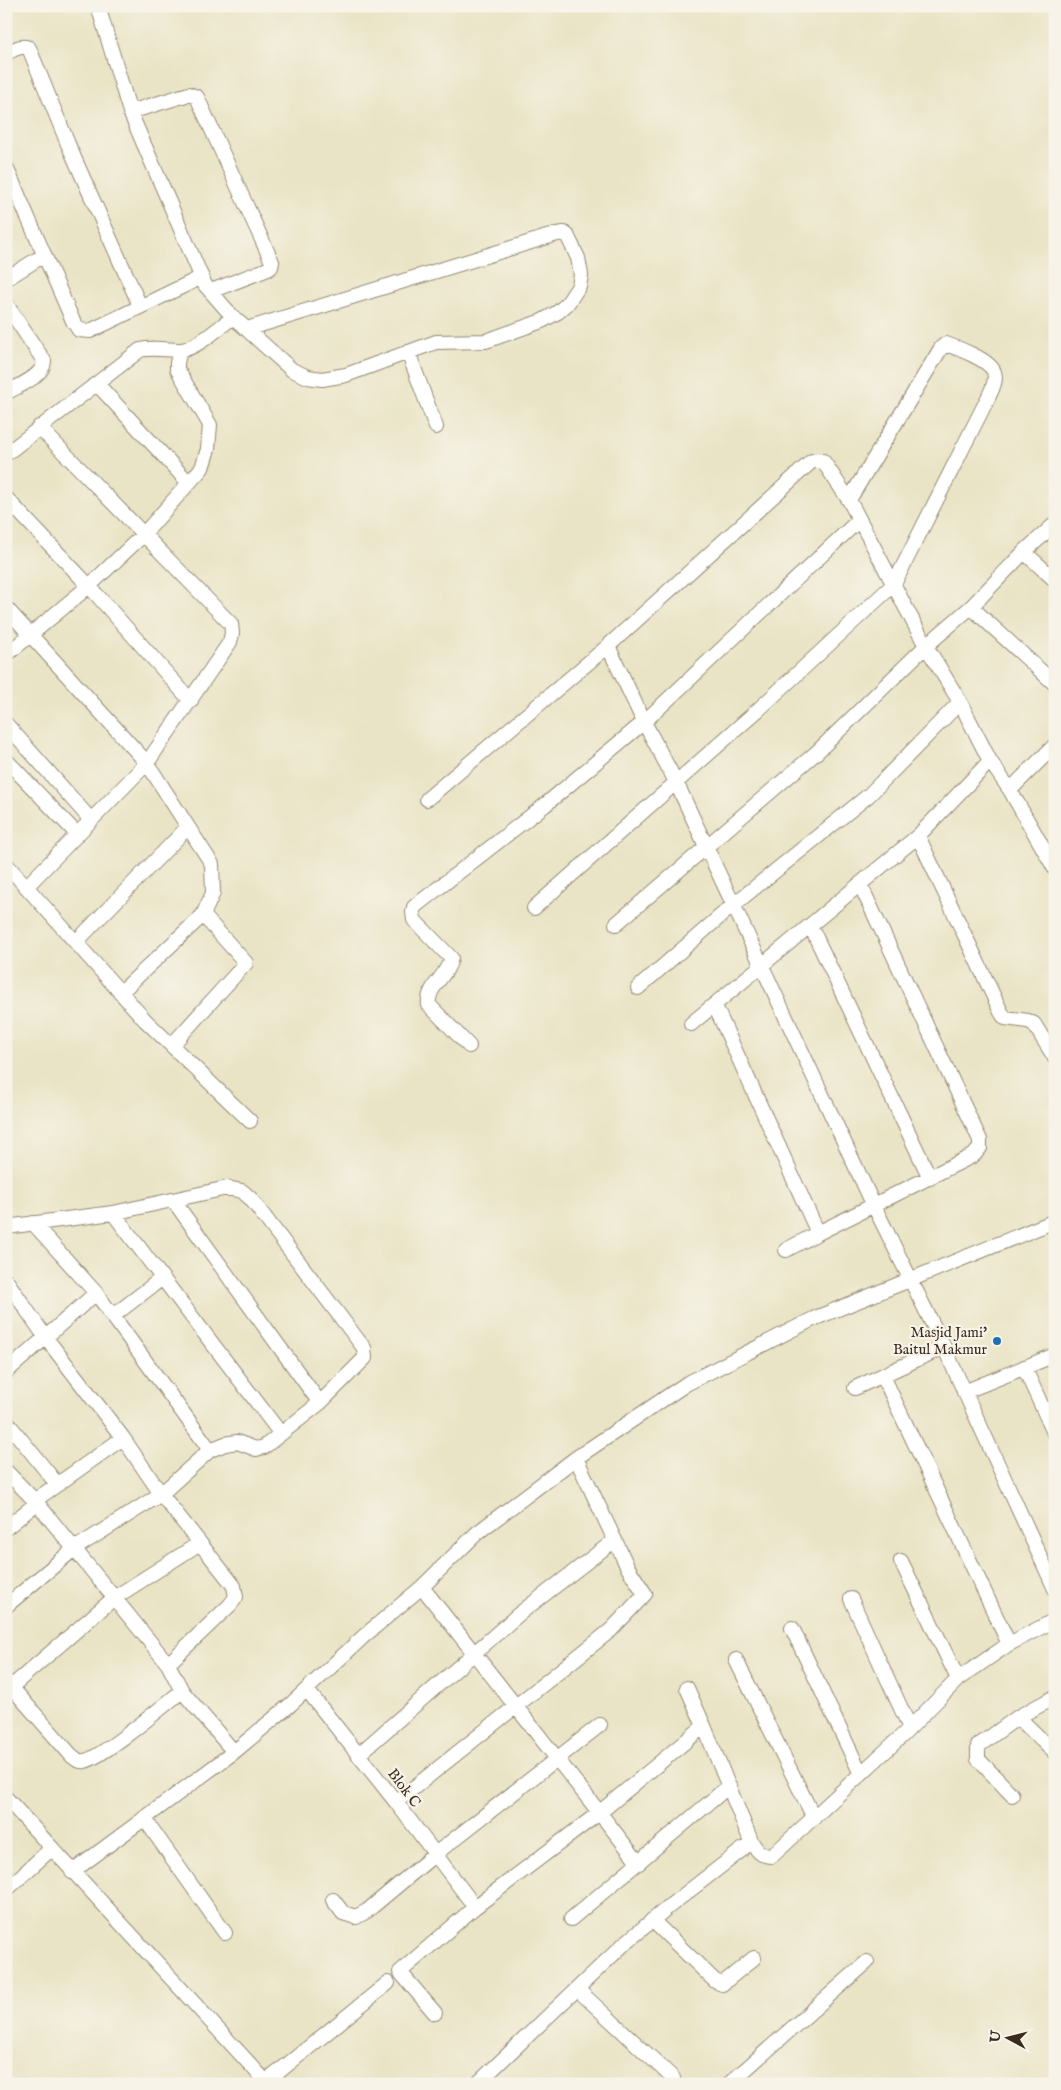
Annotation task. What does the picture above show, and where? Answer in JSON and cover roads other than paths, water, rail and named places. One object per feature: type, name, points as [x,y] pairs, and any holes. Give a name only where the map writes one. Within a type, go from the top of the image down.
[{"type":"street","points":[[98,6],[130,112],[202,277],[231,319],[247,329],[285,364],[308,377],[322,379],[346,375],[436,342],[486,341],[542,321],[558,312],[567,304],[579,286],[581,275],[578,258],[567,235],[564,233],[557,234],[247,329]]},
{"type":"street","points":[[6,53],[20,47],[25,46],[29,48],[68,144],[140,306]]},
{"type":"street","points":[[130,112],[189,94],[197,97],[272,262],[268,270],[211,291]]},
{"type":"street","points":[[6,167],[73,321],[79,330],[90,332],[202,277]]},
{"type":"street","points":[[6,279],[44,255]]},
{"type":"street","points":[[6,304],[44,361],[44,367],[40,373],[6,394]]},
{"type":"street","points":[[6,454],[140,350],[152,347],[180,350],[191,348],[231,319]]},
{"type":"street","points":[[534,908],[758,710],[894,584],[989,396],[994,376],[994,372],[990,367],[968,352],[954,346],[946,344],[941,348],[849,500]]},
{"type":"street","points":[[6,655],[30,633],[89,586],[143,535],[202,468],[208,449],[210,425],[177,369],[180,350]]},
{"type":"street","points":[[408,352],[436,427]]},
{"type":"street","points":[[97,384],[189,483]]},
{"type":"street","points":[[26,887],[147,763],[230,642],[232,633],[231,624],[39,427]]},
{"type":"street","points":[[427,799],[608,646],[812,461],[823,461],[849,500],[926,646],[960,702],[990,761],[1053,859]]},
{"type":"street","points":[[6,498],[89,586],[190,701]]},
{"type":"street","points":[[469,1046],[429,1005],[428,998],[450,966],[451,958],[414,920],[412,912],[414,907],[545,805],[644,722],[859,520]]},
{"type":"street","points":[[616,924],[817,752],[1055,524]]},
{"type":"street","points":[[1024,552],[1055,580]]},
{"type":"street","points":[[970,607],[1055,684]]},
{"type":"street","points":[[6,608],[147,763],[212,864],[213,893],[203,915],[120,993]]},
{"type":"street","points":[[608,646],[644,722],[676,782],[760,966],[874,1206],[944,1347],[1055,1589]]},
{"type":"street","points":[[638,988],[732,906],[869,795],[960,702]]},
{"type":"street","points":[[6,724],[91,820]]},
{"type":"street","points":[[22,743],[6,760],[77,834]]},
{"type":"street","points":[[1010,790],[1055,744]]},
{"type":"street","points":[[691,1024],[715,1006],[760,966],[811,927],[918,836],[990,761]]},
{"type":"street","points":[[76,942],[188,827]]},
{"type":"street","points":[[918,836],[1001,1012],[1005,1018],[1028,1021],[1034,1024],[1055,1058]]},
{"type":"street","points":[[6,864],[145,1020],[250,1121]]},
{"type":"street","points":[[786,1250],[974,1155],[980,1148],[980,1140],[860,884]]},
{"type":"street","points":[[172,1045],[246,963],[203,915]]},
{"type":"street","points":[[811,927],[930,1178]]},
{"type":"street","points":[[715,1006],[818,1233]]},
{"type":"street","points":[[6,1227],[113,1213],[227,1188],[242,1191],[364,1348],[366,1358],[320,1403],[264,1447],[256,1449],[237,1442],[210,1450],[161,1494],[74,1549],[6,1606]]},
{"type":"street","points":[[173,1200],[320,1403]]},
{"type":"street","points":[[113,1213],[161,1279],[281,1434]]},
{"type":"street","points":[[72,1872],[234,1752],[307,1690],[364,1636],[422,1587],[477,1533],[576,1458],[686,1384],[813,1319],[1055,1222]]},
{"type":"street","points":[[33,1223],[96,1294],[210,1450]]},
{"type":"street","points":[[113,1316],[161,1279]]},
{"type":"street","points":[[6,1280],[46,1338],[123,1438],[161,1494],[234,1586],[236,1596],[230,1605],[168,1664]]},
{"type":"street","points":[[6,1372],[96,1294]]},
{"type":"street","points":[[855,1388],[944,1347]]},
{"type":"street","points":[[964,1392],[1055,1355]]},
{"type":"street","points":[[1024,1366],[1055,1435]]},
{"type":"street","points":[[883,1376],[1009,1644]]},
{"type":"street","points":[[6,1421],[58,1484]]},
{"type":"street","points":[[6,1528],[58,1484],[123,1438]]},
{"type":"street","points":[[396,1802],[611,1630],[644,1594],[628,1568],[576,1458]]},
{"type":"street","points":[[6,1471],[35,1502],[168,1664],[182,1691],[234,1752]]},
{"type":"street","points":[[358,1755],[519,1614],[615,1540]]},
{"type":"street","points":[[182,1691],[106,1749],[83,1761],[77,1760],[72,1755],[9,1684],[114,1598],[200,1543]]},
{"type":"street","points":[[901,1562],[958,1679]]},
{"type":"street","points":[[422,1587],[639,1863]]},
{"type":"street","points":[[851,1599],[910,1728]]},
{"type":"street","points":[[687,1688],[751,1841],[758,1852],[765,1856],[772,1856],[910,1728],[958,1679],[1009,1644],[1055,1620]]},
{"type":"street","points":[[792,1628],[861,1774]]},
{"type":"street","points":[[736,1660],[814,1818]]},
{"type":"street","name":"Blok C","points":[[307,1690],[396,1802],[475,1907]]},
{"type":"street","points":[[1012,1796],[978,1759],[977,1750],[980,1744],[1018,1718],[1055,1697]]},
{"type":"street","points":[[1018,1718],[1055,1753]]},
{"type":"street","points":[[333,1900],[343,1913],[356,1917],[367,1911],[434,1855],[600,1725]]},
{"type":"street","points":[[435,2013],[400,1972],[475,1907],[599,1812],[704,1726]]},
{"type":"street","points":[[571,1919],[728,1786]]},
{"type":"street","points":[[6,1798],[267,2083],[388,1983]]},
{"type":"street","points":[[144,1818],[225,1933]]},
{"type":"street","points":[[6,1890],[52,1848]]},
{"type":"street","points":[[477,2084],[652,1920],[743,1849]]},
{"type":"street","points":[[652,1920],[715,1981],[722,1984],[754,1958]]},
{"type":"street","points":[[729,2084],[867,1962]]},
{"type":"street","points":[[576,1990],[673,2078],[674,2084]]},
{"type":"place","name":"Masjid Jami' Baitul Makmur","points":[[997,1341]]}]
